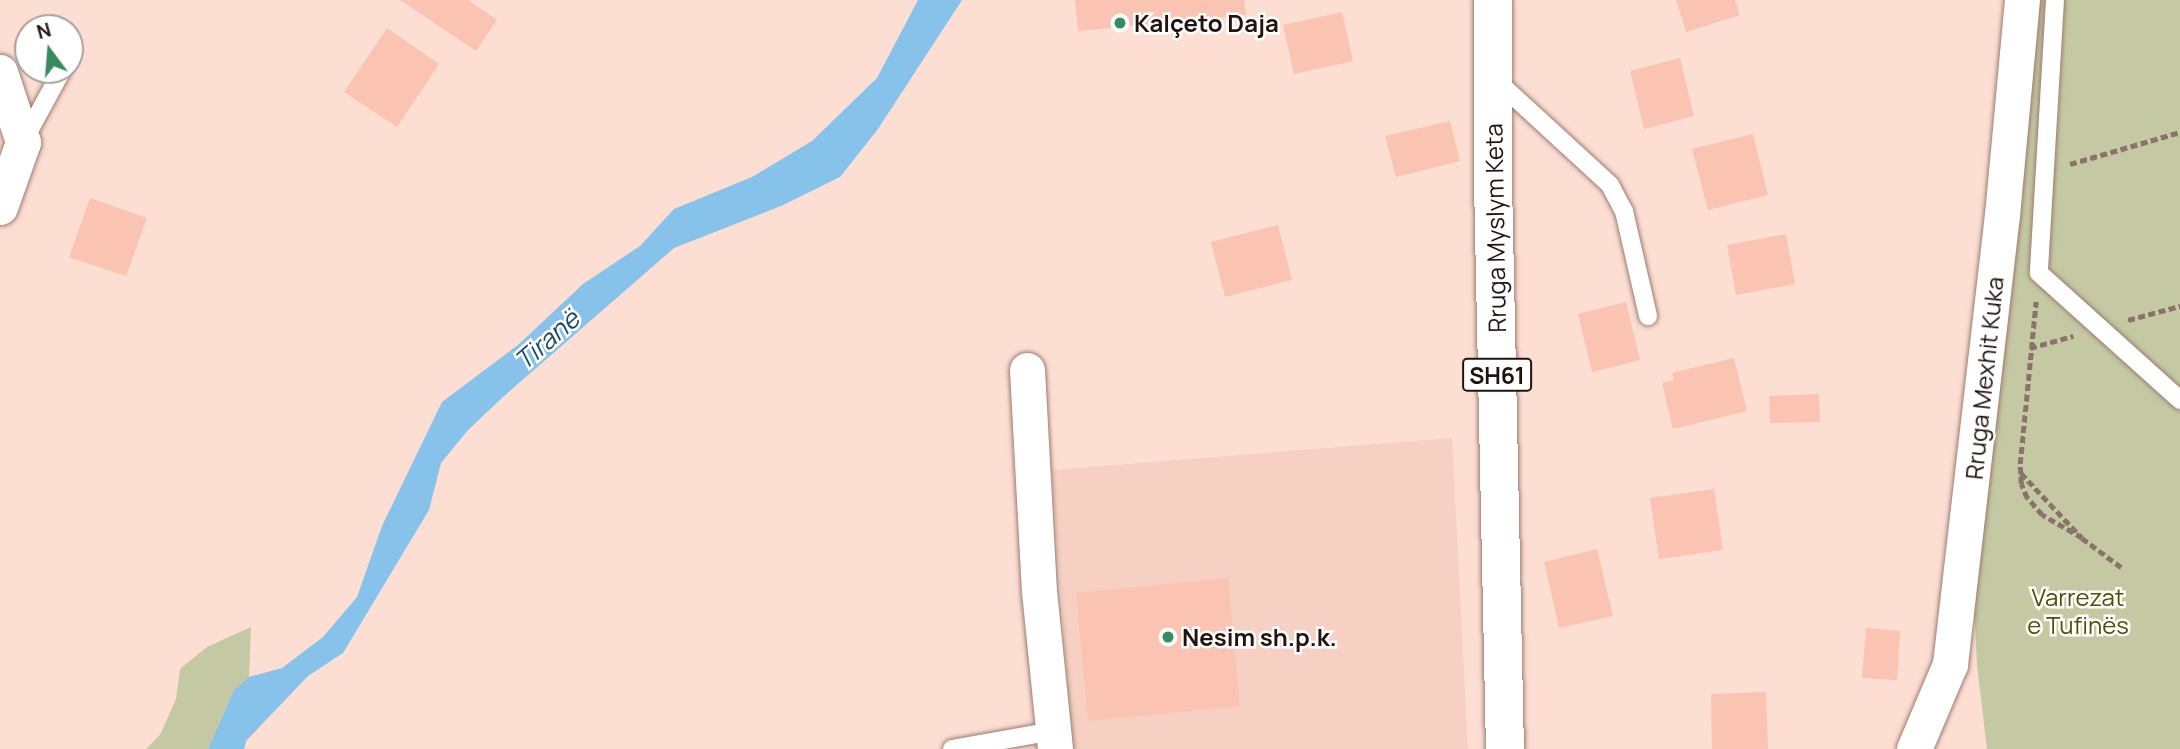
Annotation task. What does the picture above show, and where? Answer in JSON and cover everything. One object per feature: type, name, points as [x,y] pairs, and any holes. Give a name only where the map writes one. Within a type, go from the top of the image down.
[{"type":"main road","name":"Rruga Myslym Keta","points":[[1493,0],[1505,749]]},
{"type":"street","name":"Rruga Mexhit Kuka","points":[[1914,749],[1950,664],[1952,652],[2000,228],[2022,0]]},
{"type":"street","points":[[0,72],[23,142],[0,207]]},
{"type":"street","points":[[1027,370],[1039,591],[1054,740]]},
{"type":"lane","points":[[2055,0],[2039,273],[2180,400]]},
{"type":"lane","points":[[1493,78],[1610,185],[1624,211],[1648,316]]},
{"type":"lane","points":[[23,142],[54,84]]},
{"type":"lane","points":[[952,749],[1054,740]]},
{"type":"path","points":[[2046,172],[2180,132]]},
{"type":"path","points":[[2039,273],[2021,473],[2027,498],[2042,516],[2082,538],[2121,567]]},
{"type":"path","points":[[2021,473],[2082,538]]},
{"type":"shaded area","points":[[1452,438],[1468,749],[1073,749],[1052,470]]},
{"type":"green space","name":"Varrezat e Tufinës","points":[[2037,0],[2180,0],[2180,749],[1987,749],[1977,665],[1974,604]]},
{"type":"green space","points":[[251,627],[249,677],[234,690],[208,749],[146,749],[160,735],[176,699],[180,669],[207,647]]},
{"type":"water","name":"Tiranë","points":[[918,0],[962,0],[878,129],[840,177],[781,206],[674,248],[504,396],[468,430],[441,463],[429,510],[343,653],[308,676],[246,741],[244,749],[208,749],[234,690],[249,677],[282,668],[323,637],[357,597],[382,526],[442,402],[518,345],[583,284],[640,246],[674,209],[752,177],[812,141],[877,78]]},
{"type":"building","points":[[400,0],[468,0],[497,20],[476,51]]},
{"type":"building","name":"Kalçeto Daja","points":[[1075,0],[1244,0],[1246,15],[1078,31]]},
{"type":"building","points":[[1676,0],[1735,0],[1740,15],[1686,32]]},
{"type":"building","points":[[1342,12],[1353,61],[1294,74],[1283,25]]},
{"type":"building","points":[[387,28],[439,64],[397,127],[344,92]]},
{"type":"building","points":[[1680,58],[1694,116],[1644,129],[1630,71]]},
{"type":"building","points":[[1450,121],[1460,161],[1396,177],[1385,136]]},
{"type":"building","points":[[1753,134],[1768,195],[1708,210],[1692,149]]},
{"type":"building","points":[[90,198],[147,218],[126,276],[69,257]]},
{"type":"building","points":[[1278,225],[1292,280],[1225,297],[1211,242]]},
{"type":"building","points":[[1786,234],[1795,284],[1736,295],[1727,245]]},
{"type":"building","points":[[1626,302],[1640,360],[1592,372],[1578,314]]},
{"type":"building","points":[[1734,358],[1747,411],[1673,429],[1662,383],[1674,380],[1672,373]]},
{"type":"building","points":[[1819,394],[1820,422],[1770,423],[1769,396]]},
{"type":"building","points":[[1714,489],[1723,550],[1659,559],[1650,498]]},
{"type":"building","points":[[1597,549],[1613,616],[1559,628],[1544,562]]},
{"type":"building","points":[[1228,578],[1240,706],[1088,721],[1076,593]]},
{"type":"building","points":[[1866,628],[1900,631],[1897,680],[1862,678]]},
{"type":"building","points":[[1766,692],[1768,749],[1712,749],[1711,694]]},
{"type":"place","name":"Kalçeto Daja","points":[[1120,23]]},
{"type":"place","name":"Nesim sh.p.k.","points":[[1168,637]]}]
